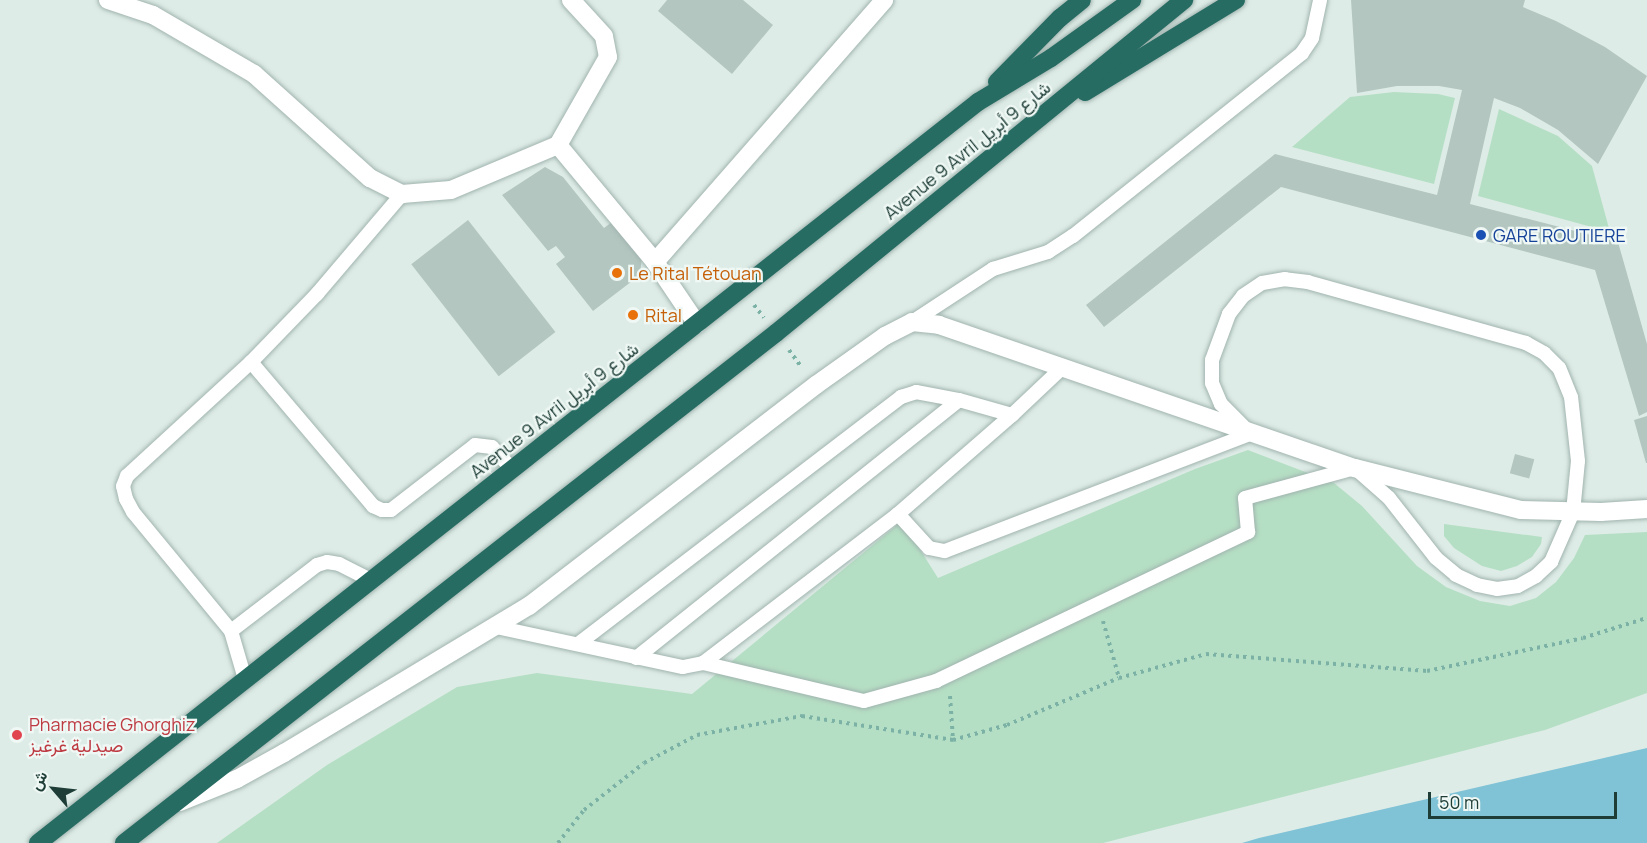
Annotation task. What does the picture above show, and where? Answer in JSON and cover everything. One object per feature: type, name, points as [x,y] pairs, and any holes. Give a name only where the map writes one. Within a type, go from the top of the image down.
[{"type":"highway","points":[[978,102],[1060,18],[1082,0]]},
{"type":"highway","name":"Avenue 9 Avril شارع 9 أبريل","points":[[38,843],[978,102],[1051,58],[1132,0]]},
{"type":"highway","name":"Avenue 9 Avril شارع 9 أبريل","points":[[124,843],[776,333],[1184,0]]},
{"type":"highway","points":[[1035,122],[1236,0]]},
{"type":"street","points":[[108,0],[158,7],[254,74],[370,178],[402,194],[451,190],[558,145],[608,57],[604,36],[571,0]]},
{"type":"street","points":[[655,262],[884,0]]},
{"type":"street","points":[[558,145],[655,262],[697,324]]},
{"type":"street","points":[[173,806],[237,778],[284,753],[529,606],[816,385],[885,336],[912,322],[939,325],[1355,468],[1521,510],[1573,512],[1647,509]]},
{"type":"lane","points":[[912,322],[993,269],[1048,252],[1073,236],[1302,53],[1312,38],[1320,0]]},
{"type":"lane","points":[[245,679],[231,631],[133,512],[126,499],[123,486],[127,476],[251,362],[317,294],[402,194]]},
{"type":"lane","points":[[496,627],[683,667],[703,663],[864,701],[949,676],[1248,532],[1245,498],[1355,468],[1389,498],[1436,558],[1456,574],[1477,585],[1497,589],[1518,586],[1536,576],[1551,561],[1573,512],[1578,460],[1571,397],[1564,376],[1544,353],[1526,344],[1308,282],[1274,280],[1252,289],[1243,296],[1229,314],[1212,360],[1212,383],[1221,404],[1236,422],[1253,433]]},
{"type":"lane","points":[[251,362],[373,506],[382,510],[391,510],[475,445],[492,447],[512,469]]},
{"type":"lane","points":[[703,663],[898,514],[1012,416],[1063,367]]},
{"type":"lane","points":[[578,644],[901,397],[916,392],[958,399],[1012,416]]},
{"type":"lane","points":[[636,658],[958,399]]},
{"type":"lane","points":[[898,514],[929,548],[945,551],[1253,433]]},
{"type":"lane","points":[[231,631],[317,565],[327,562],[339,564],[371,580]]},
{"type":"path","points":[[1099,604],[1119,678]]},
{"type":"path","points":[[558,843],[584,810],[627,776],[644,763],[697,735],[802,716],[953,740],[1007,725],[1119,678],[1206,654],[1427,671],[1584,638],[1647,618]]},
{"type":"path","points":[[949,676],[953,740]]},
{"type":"green space","points":[[1394,92],[1438,94],[1455,98],[1434,184],[1292,147],[1350,97]]},
{"type":"green space","points":[[1499,109],[1558,136],[1592,166],[1610,232],[1478,196]]},
{"type":"green space","points":[[1248,450],[1334,483],[1362,506],[1417,566],[1446,587],[1480,601],[1510,606],[1536,598],[1556,582],[1574,558],[1585,535],[1647,532],[1647,693],[1545,730],[1103,843],[217,843],[327,765],[457,687],[537,673],[692,694],[902,521],[938,578],[1195,469]]},
{"type":"green space","points":[[1444,524],[1542,537],[1541,544],[1532,557],[1517,566],[1501,571],[1482,566],[1454,548],[1444,536]]},
{"type":"water","points":[[1647,748],[1647,843],[1242,843],[1259,838]]},
{"type":"building","points":[[667,0],[743,0],[773,25],[732,74],[658,11]]},
{"type":"building","points":[[1351,0],[1525,0],[1523,7],[1556,21],[1605,47],[1647,76],[1598,164],[1558,130],[1520,108],[1494,98],[1470,204],[1618,242],[1647,344],[1647,412],[1639,416],[1595,270],[1281,187],[1104,327],[1086,305],[1275,154],[1437,195],[1462,90],[1439,86],[1397,86],[1357,93]]},
{"type":"building","points":[[545,167],[563,177],[604,228],[612,222],[642,256],[640,275],[593,311],[556,264],[565,257],[556,246],[548,251],[502,195]]},
{"type":"building","points":[[468,220],[555,332],[499,376],[411,264]]},
{"type":"building","points":[[1647,416],[1647,463],[1646,463],[1634,420]]},
{"type":"building","points":[[1515,454],[1534,459],[1529,478],[1510,473]]},
{"type":"place","name":"GARE ROUTIERE","points":[[1481,235]]},
{"type":"place","name":"Le Rital Tétouan","points":[[617,273]]},
{"type":"place","name":"Rital","points":[[633,315]]},
{"type":"place","name":"Pharmacie Ghorghiz صيدلية غرغيز","points":[[17,735]]}]
